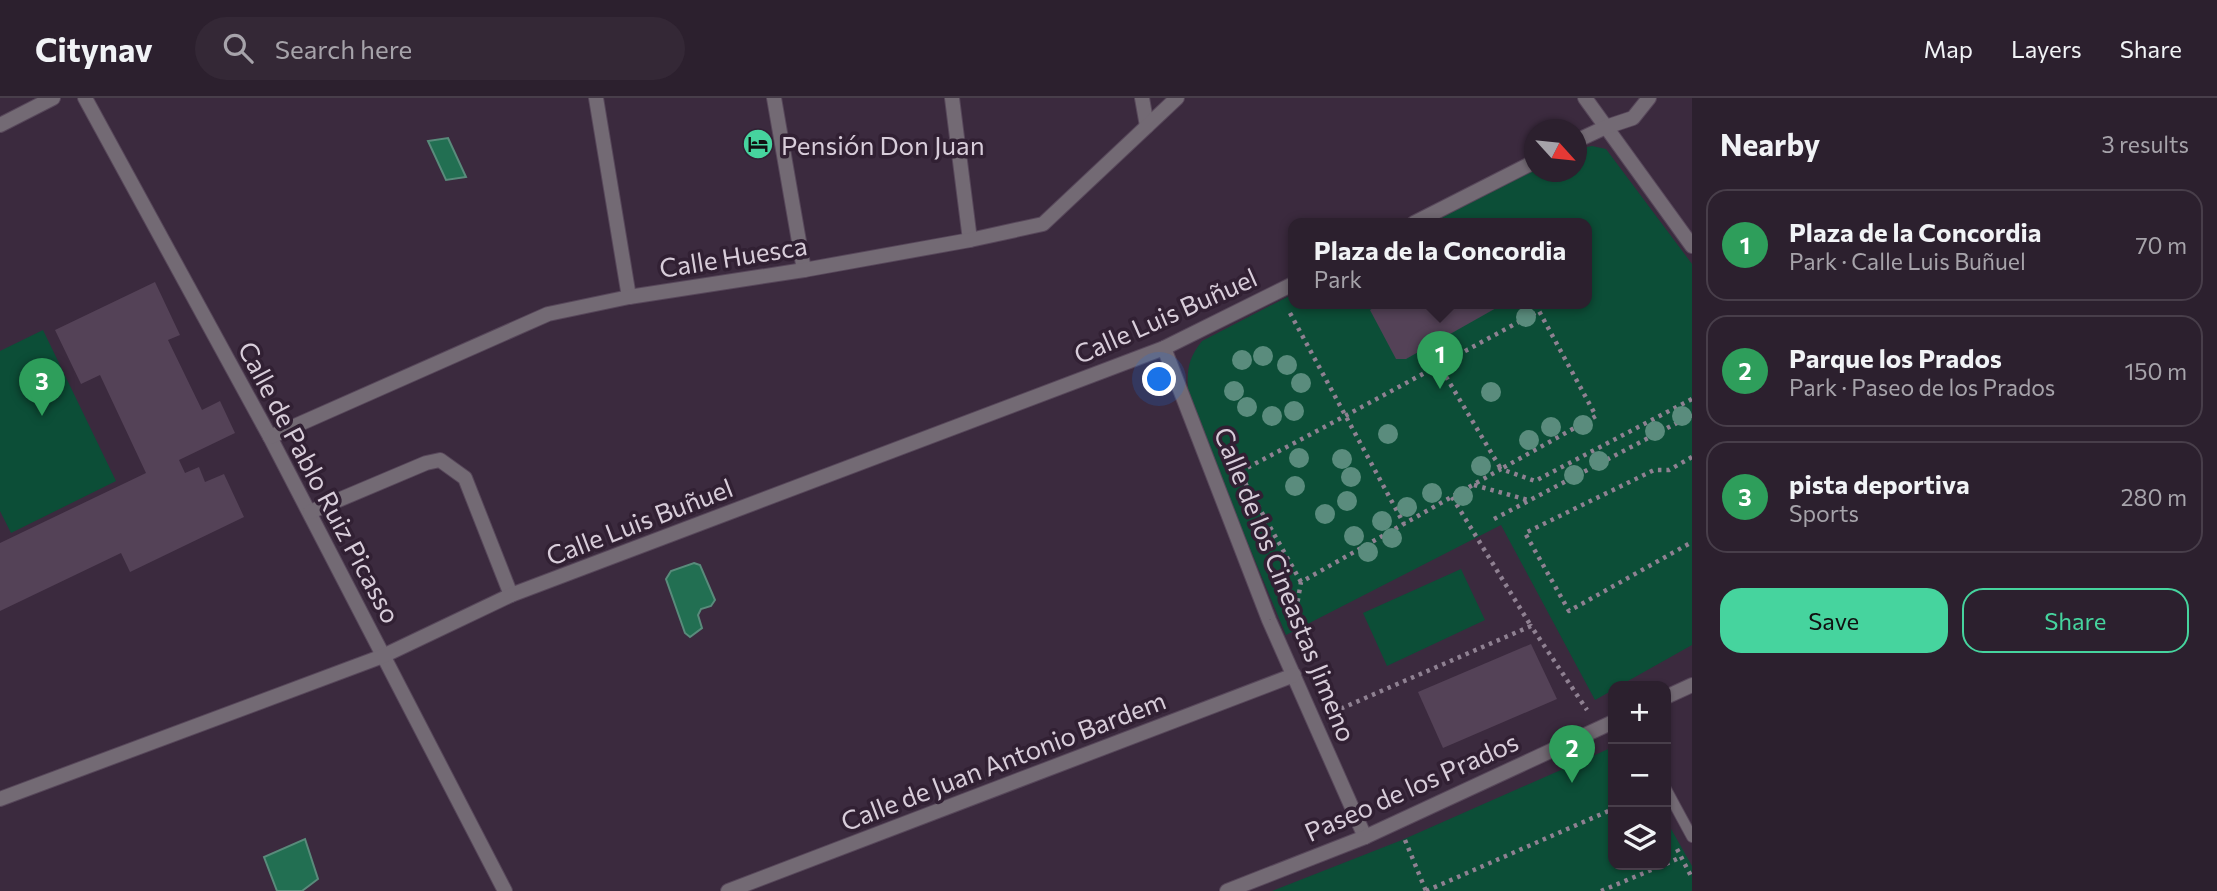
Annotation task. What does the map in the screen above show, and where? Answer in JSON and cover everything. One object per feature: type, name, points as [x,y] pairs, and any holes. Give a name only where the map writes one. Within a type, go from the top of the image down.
[{"type":"street","points":[[0,125],[53,98]]},
{"type":"street","name":"Calle de Pablo Ruiz Picasso","points":[[85,98],[310,512],[505,891]]},
{"type":"street","points":[[596,98],[629,297]]},
{"type":"street","points":[[774,98],[804,270]]},
{"type":"street","points":[[952,98],[970,240]]},
{"type":"street","points":[[1142,98],[1147,126]]},
{"type":"street","name":"Calle Huesca","points":[[270,437],[548,314],[629,297],[804,270],[970,240],[1043,224],[1177,98]]},
{"type":"street","points":[[1585,98],[1692,246]]},
{"type":"street","points":[[1587,136],[1633,118],[1649,98]]},
{"type":"street","points":[[1424,218],[1524,168]]},
{"type":"street","name":"Calle Luis Buñuel","points":[[0,800],[383,656],[511,595],[1164,348],[1288,286]]},
{"type":"street","name":"Calle de los Cineastas Jimeno","points":[[1164,348],[1269,620],[1365,837]]},
{"type":"street","points":[[310,512],[426,463],[440,460],[465,478],[511,595]]},
{"type":"street","name":"Calle de Juan Antonio Bardem","points":[[729,891],[1294,675]]},
{"type":"street","points":[[1671,695],[1692,685]]},
{"type":"street","name":"Paseo de los Prados","points":[[1227,891],[1365,837],[1608,724]]},
{"type":"lane","points":[[1671,798],[1692,837]]},
{"type":"path","points":[[1269,620],[1297,605],[1301,582],[1239,472],[1539,311],[1596,416],[1301,582]]},
{"type":"path","points":[[1290,313],[1404,524]]},
{"type":"path","points":[[1438,365],[1501,469],[1535,481],[1692,399]]},
{"type":"path","points":[[1494,519],[1692,415]]},
{"type":"path","points":[[1692,457],[1669,470],[1654,470],[1525,533],[1569,611],[1692,542]]},
{"type":"path","points":[[1474,485],[1529,501]]},
{"type":"path","points":[[1452,497],[1531,626],[1587,710]]},
{"type":"path","points":[[1333,712],[1531,626]]},
{"type":"path","points":[[1405,839],[1426,891],[1608,811]]},
{"type":"path","points":[[1671,861],[1681,857]]},
{"type":"path","points":[[1601,891],[1651,870]]},
{"type":"shaded area","points":[[448,138],[466,177],[446,180],[428,141]]},
{"type":"shaded area","points":[[1592,146],[1606,149],[1692,264],[1692,645],[1628,681],[1608,681],[1608,693],[1595,700],[1501,525],[1286,635],[1189,402],[1188,370],[1202,341],[1288,297],[1288,309],[1592,309],[1592,218],[1441,218],[1524,174],[1524,182],[1587,182],[1587,147]]},
{"type":"shaded area","points":[[43,330],[116,481],[11,533],[0,511],[0,351]]},
{"type":"shaded area","points":[[694,563],[700,565],[715,600],[711,606],[701,609],[698,615],[702,628],[690,637],[685,633],[666,579],[671,571]]},
{"type":"shaded area","points":[[1461,569],[1485,620],[1387,666],[1363,613]]},
{"type":"shaded area","points":[[1608,749],[1608,870],[1671,870],[1671,829],[1692,866],[1692,891],[1272,891],[1402,840]]},
{"type":"shaded area","points":[[305,839],[318,879],[302,891],[277,891],[264,857]]},
{"type":"building","points":[[155,282],[180,335],[168,340],[202,410],[220,401],[235,433],[179,460],[185,473],[199,467],[205,482],[224,474],[244,517],[130,572],[121,553],[0,611],[0,543],[146,473],[100,375],[81,384],[55,330]]},
{"type":"building","points":[[1494,309],[1406,359],[1396,359],[1370,310]]},
{"type":"building","points":[[1531,644],[1557,699],[1443,748],[1418,692]]},
{"type":"place","name":"Pensión Don Juan","points":[[758,144]]},
{"type":"place","name":"Plaza de la Concordia","points":[[1440,389]]},
{"type":"place","name":"pista deportiva","points":[[42,416]]},
{"type":"place","name":"Parque los Prados","points":[[1572,783]]}]
